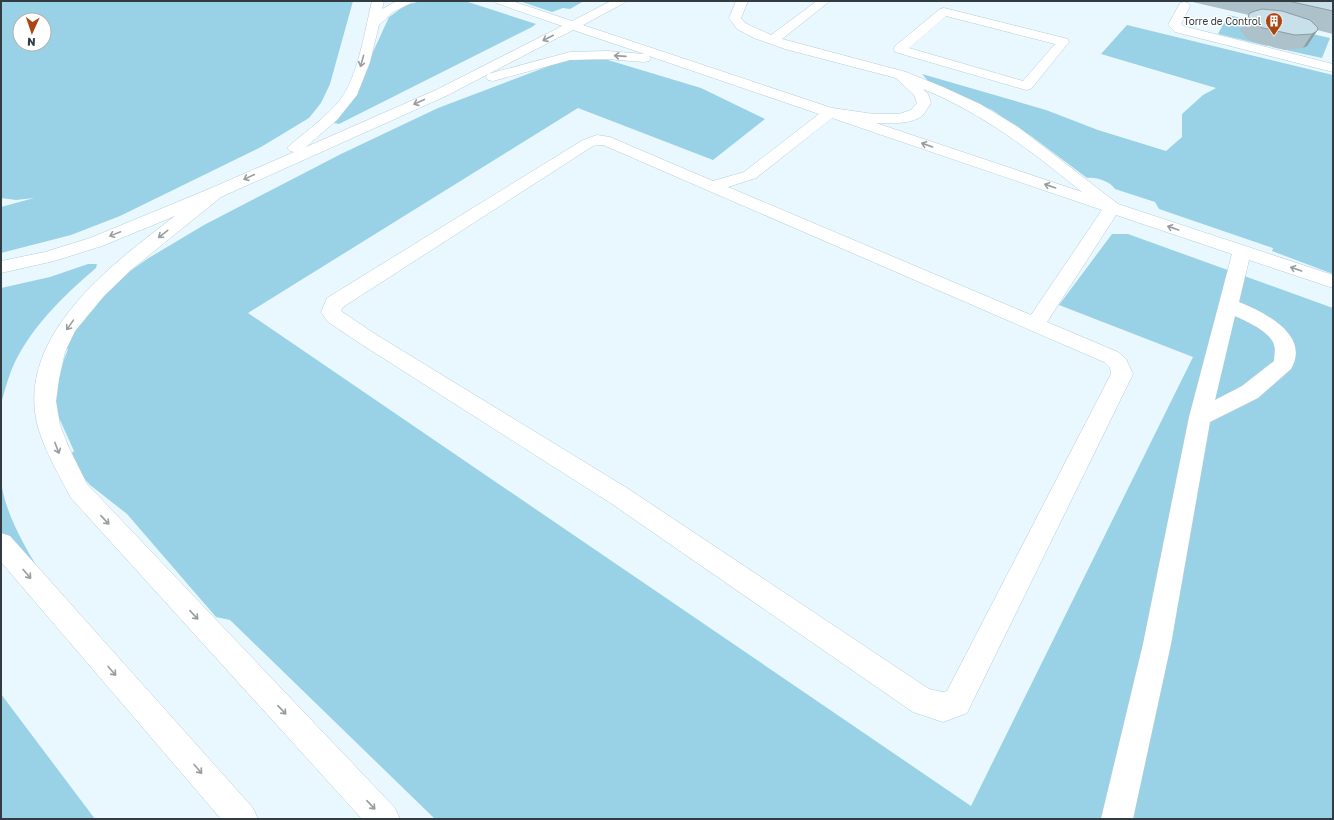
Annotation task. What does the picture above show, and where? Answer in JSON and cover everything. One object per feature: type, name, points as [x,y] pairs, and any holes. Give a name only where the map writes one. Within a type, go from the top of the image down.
[{"type":"street","points":[[267,169],[315,132],[334,114],[350,95],[373,24],[378,1]]},
{"type":"street","points":[[373,24],[389,9],[407,1]]},
{"type":"street","points":[[503,1],[573,26],[1333,282]]},
{"type":"street","points":[[1,267],[48,257],[96,242],[215,193],[440,92],[620,1]]},
{"type":"street","points":[[742,1],[735,18],[741,26],[749,31],[773,40],[901,75],[950,96],[998,121],[1112,207]]},
{"type":"street","points":[[773,40],[824,1]]},
{"type":"street","points":[[1184,6],[1174,25],[1179,29],[1333,68]]},
{"type":"street","points":[[944,12],[1063,42],[1026,86],[918,54],[900,49],[944,12]]},
{"type":"street","points":[[901,75],[918,54]]},
{"type":"street","points":[[440,92],[547,61],[570,56],[619,55],[686,63]]},
{"type":"street","points":[[712,186],[750,175],[830,112],[883,119],[897,119],[916,113],[924,104],[921,94],[901,75]]},
{"type":"street","points":[[597,140],[605,140],[1035,325],[1111,357],[1119,364],[1122,374],[957,703],[943,707],[923,702],[618,495],[368,339],[335,317],[331,312],[334,303],[588,143],[597,140]]},
{"type":"street","points":[[215,193],[142,250],[110,279],[82,308],[59,340],[50,371],[45,400],[49,424],[59,452],[79,491],[384,819]]},
{"type":"street","points":[[1035,325],[1112,207]]},
{"type":"street","points":[[1117,819],[1157,644],[1200,417],[1242,251]]},
{"type":"street","points":[[1200,417],[1250,392],[1284,364],[1284,343],[1273,329],[1249,313],[1228,305]]},
{"type":"street","points":[[1,544],[242,819]]},
{"type":"shaded area","points":[[1,1],[353,1],[330,84],[321,103],[309,118],[261,147],[120,216],[71,235],[1,253],[1,207],[34,198],[16,200],[1,198]]},
{"type":"shaded area","points":[[421,1],[465,1],[536,24],[339,124],[334,123],[351,100],[389,17],[406,5]]},
{"type":"shaded area","points":[[519,1],[584,1],[570,9],[563,8],[552,12]]},
{"type":"shaded area","points":[[1228,15],[1330,38],[1322,58],[1272,47],[1274,42],[1269,41],[1267,46],[1218,34]]},
{"type":"shaded area","points":[[1127,25],[1333,75],[1333,274],[1272,251],[1273,248],[1159,209],[1155,202],[1115,189],[1110,184],[1102,180],[1087,178],[1031,136],[992,110],[928,81],[922,74],[1046,110],[1098,130],[1166,151],[1182,137],[1182,114],[1203,95],[1216,88],[1101,54]]},
{"type":"shaded area","points":[[570,58],[608,60],[701,88],[765,119],[713,160],[578,108],[248,313],[971,806],[1193,357],[1059,305],[1112,234],[1128,234],[1333,308],[1333,819],[435,819],[230,620],[216,617],[127,514],[90,485],[66,458],[74,451],[55,409],[59,373],[68,349],[63,348],[70,333],[115,282],[147,259],[204,225],[341,154],[438,108]]},
{"type":"shaded area","points":[[88,264],[97,264],[96,268],[47,315],[36,328],[18,356],[11,371],[1,404],[1,288],[50,277]]},
{"type":"shaded area","points":[[1,480],[3,493],[12,519],[32,558],[46,581],[1,545]]},
{"type":"shaded area","points":[[1,694],[95,819],[1,819]]},
{"type":"building","points":[[1288,1],[1333,1],[1333,11]]},
{"type":"building","points":[[1262,9],[1282,11],[1310,20],[1318,28],[1317,31],[1312,34],[1295,35],[1263,28],[1255,24],[1248,16],[1250,13]]},
{"type":"place","name":"Torre de Control","points":[[1274,36]]}]
